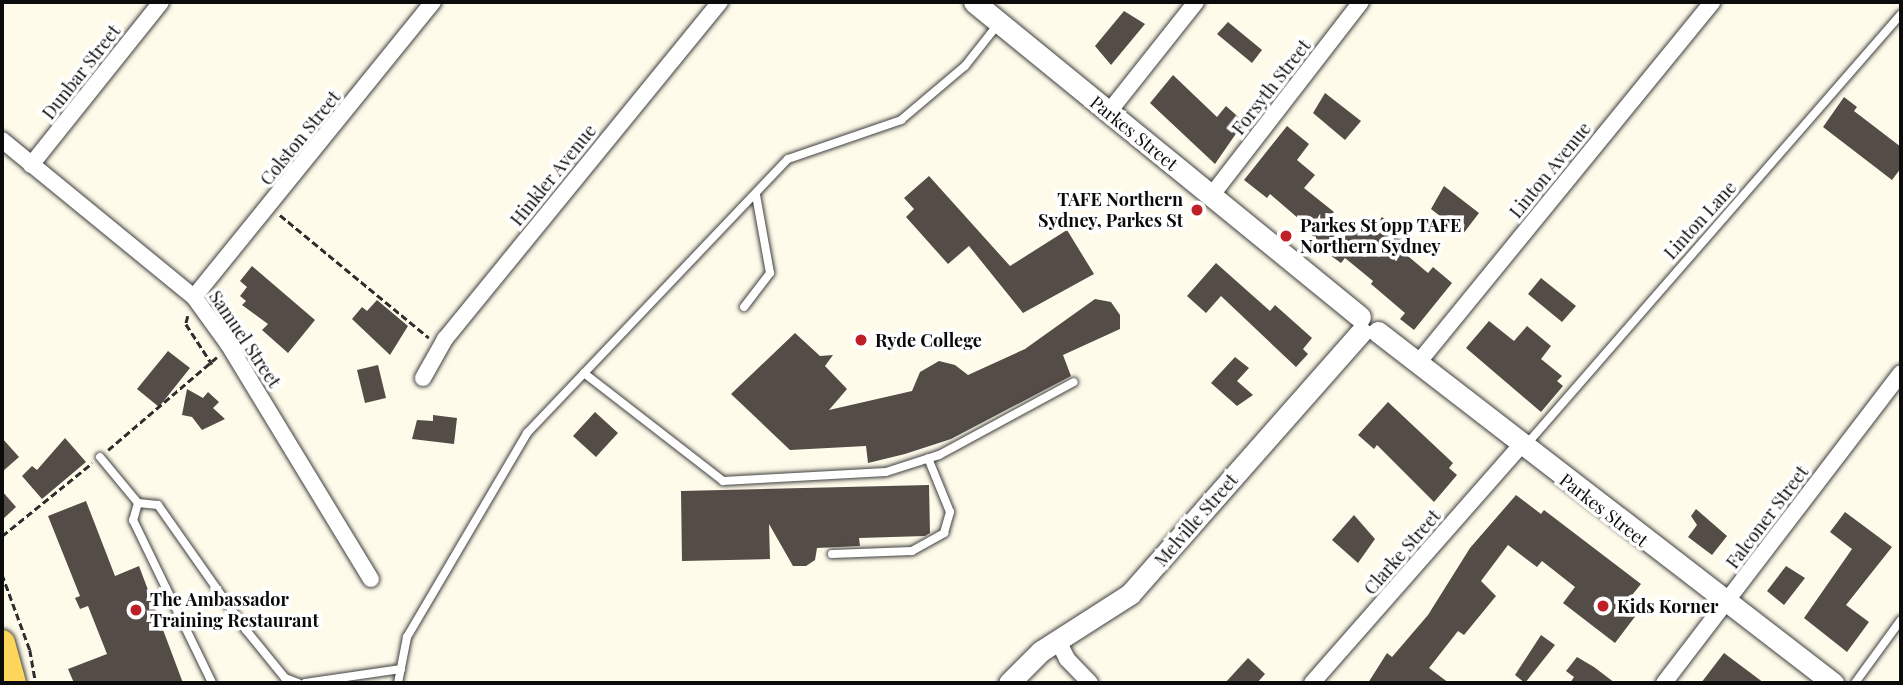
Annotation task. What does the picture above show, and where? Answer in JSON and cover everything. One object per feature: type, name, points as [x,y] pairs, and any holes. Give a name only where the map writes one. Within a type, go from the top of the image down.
[{"type":"main road","points":[[2,643],[13,683]]},
{"type":"street","name":"Dunbar Street","points":[[31,165],[161,2]]},
{"type":"street","name":"Colston Street","points":[[194,297],[433,2]]},
{"type":"street","name":"Hinkler Avenue","points":[[423,378],[440,347],[720,2]]},
{"type":"street","name":"Parkes Street","points":[[974,2],[1366,327],[1418,363],[1725,604],[1833,683]]},
{"type":"street","points":[[1108,113],[1196,2]]},
{"type":"street","name":"Forsyth Street","points":[[1210,196],[1361,2]]},
{"type":"street","name":"Linton Avenue","points":[[1418,363],[1712,2]]},
{"type":"street","name":"Samuel Street","points":[[2,140],[194,297],[228,344],[371,579]]},
{"type":"street","name":"Melville Street","points":[[1009,683],[1058,640],[1130,594],[1366,327]]},
{"type":"street","name":"Falconer Street","points":[[1664,683],[1901,373]]},
{"type":"street","name":"Clarke Street","points":[[1312,683],[1522,447]]},
{"type":"street","points":[[1058,640],[1067,659],[1090,683]]},
{"type":"lane","name":"Linton Lane","points":[[1522,447],[1901,14]]},
{"type":"lane","points":[[398,683],[407,637],[527,433],[788,159],[901,120],[965,66],[999,23]]},
{"type":"lane","points":[[744,307],[770,273],[756,195]]},
{"type":"lane","points":[[584,373],[723,481],[886,472],[928,458],[1074,382]]},
{"type":"lane","points":[[100,457],[138,503],[158,505],[246,630],[285,678],[298,683]]},
{"type":"lane","points":[[832,554],[912,551],[944,533],[950,512],[928,458]]},
{"type":"lane","points":[[138,503],[133,520],[212,683]]},
{"type":"lane","points":[[1855,683],[1901,620]]},
{"type":"lane","points":[[305,683],[401,669]]},
{"type":"path","points":[[270,206],[440,347]]},
{"type":"path","points":[[194,297],[186,324],[212,364]]},
{"type":"path","points":[[2,575],[30,650],[36,683]]},
{"type":"building","points":[[1124,11],[1145,24],[1111,65],[1095,46]]},
{"type":"building","points":[[1228,22],[1262,50],[1252,63],[1217,34]]},
{"type":"building","points":[[1173,75],[1217,117],[1226,106],[1244,122],[1215,164],[1150,103]]},
{"type":"building","points":[[1325,93],[1361,121],[1345,140],[1313,113]]},
{"type":"building","points":[[1844,97],[1857,107],[1854,111],[1901,147],[1901,168],[1892,180],[1823,127]]},
{"type":"building","points":[[1287,126],[1309,144],[1297,160],[1315,175],[1304,188],[1334,212],[1329,218],[1351,235],[1359,225],[1369,233],[1382,217],[1404,235],[1396,246],[1428,273],[1433,267],[1452,283],[1414,330],[1400,319],[1405,313],[1371,284],[1373,281],[1345,258],[1341,263],[1320,248],[1323,244],[1303,228],[1306,225],[1270,194],[1267,198],[1244,180]]},
{"type":"building","points":[[929,176],[1010,266],[1067,230],[1094,274],[1023,313],[969,246],[948,264],[906,217],[914,209],[904,198]]},
{"type":"building","points":[[1444,186],[1479,213],[1463,234],[1431,209]]},
{"type":"building","points":[[1216,263],[1270,311],[1275,305],[1312,338],[1303,349],[1308,354],[1296,367],[1221,296],[1206,313],[1187,296]]},
{"type":"building","points":[[252,266],[315,320],[288,353],[262,330],[268,324],[242,305],[246,301],[240,296],[247,287],[240,281]]},
{"type":"building","points":[[1541,278],[1576,306],[1562,322],[1528,294]]},
{"type":"building","points":[[1095,299],[1111,302],[1120,315],[1120,329],[1063,355],[1071,376],[951,439],[905,454],[868,463],[866,446],[790,450],[731,394],[795,333],[820,356],[833,355],[825,366],[847,389],[829,410],[912,391],[920,372],[939,361],[955,365],[968,375],[1025,349]]},
{"type":"building","points":[[377,300],[408,326],[390,355],[352,319],[362,307],[367,311]]},
{"type":"building","points":[[1489,321],[1514,341],[1527,326],[1551,346],[1541,359],[1562,376],[1557,381],[1563,386],[1541,412],[1466,348]]},
{"type":"building","points":[[168,351],[190,368],[159,407],[137,389]]},
{"type":"building","points":[[1235,357],[1249,368],[1237,381],[1253,395],[1237,406],[1211,383]]},
{"type":"building","points":[[378,365],[386,398],[365,403],[357,370]]},
{"type":"building","points":[[187,389],[203,398],[208,392],[219,402],[213,408],[225,419],[202,430],[192,417],[182,415]]},
{"type":"building","points":[[1388,402],[1453,463],[1449,468],[1457,475],[1434,502],[1377,445],[1374,449],[1358,435]]},
{"type":"building","points":[[595,412],[618,433],[596,457],[573,436]]},
{"type":"building","points":[[433,415],[457,418],[454,444],[412,439],[417,420],[433,421]]},
{"type":"building","points":[[2,438],[19,457],[2,472]]},
{"type":"building","points":[[65,438],[86,462],[42,499],[22,476],[32,466],[37,470]]},
{"type":"building","points":[[929,485],[930,533],[925,536],[859,538],[860,546],[817,548],[815,560],[806,566],[793,566],[769,524],[770,559],[682,561],[681,491]]},
{"type":"building","points":[[2,491],[16,507],[2,520]]},
{"type":"building","points":[[1516,495],[1541,514],[1544,510],[1641,584],[1624,605],[1637,614],[1615,643],[1563,603],[1575,587],[1542,561],[1537,567],[1508,545],[1481,581],[1496,596],[1464,635],[1458,631],[1429,668],[1449,683],[1368,683],[1387,653],[1392,657],[1428,615],[1470,548]]},
{"type":"building","points":[[86,501],[115,576],[139,566],[183,683],[74,683],[68,669],[107,654],[88,606],[80,609],[75,598],[80,596],[48,516]]},
{"type":"building","points":[[1696,509],[1727,536],[1712,555],[1688,537],[1697,525],[1691,516]]},
{"type":"building","points":[[1845,512],[1892,547],[1846,605],[1869,622],[1847,652],[1804,618],[1852,549],[1830,532]]},
{"type":"building","points":[[1354,515],[1375,539],[1358,563],[1332,540]]},
{"type":"building","points":[[1786,566],[1805,578],[1784,605],[1767,591]]},
{"type":"building","points":[[1541,635],[1555,645],[1525,683],[1515,675]]},
{"type":"building","points":[[1724,653],[1764,683],[1701,683]]},
{"type":"building","points":[[1577,657],[1615,683],[1570,683],[1574,677],[1566,671]]},
{"type":"building","points":[[1248,658],[1265,674],[1257,683],[1225,683]]},
{"type":"place","name":"TAFE Northern Sydney, Parkes St","points":[[1197,210]]},
{"type":"place","name":"Parkes St opp TAFE Northern Sydney","points":[[1286,236]]},
{"type":"place","name":"Ryde College","points":[[861,340]]},
{"type":"place","name":"Kids Korner","points":[[1603,606]]},
{"type":"place","name":"The Ambassador Training Restaurant","points":[[136,610]]}]
